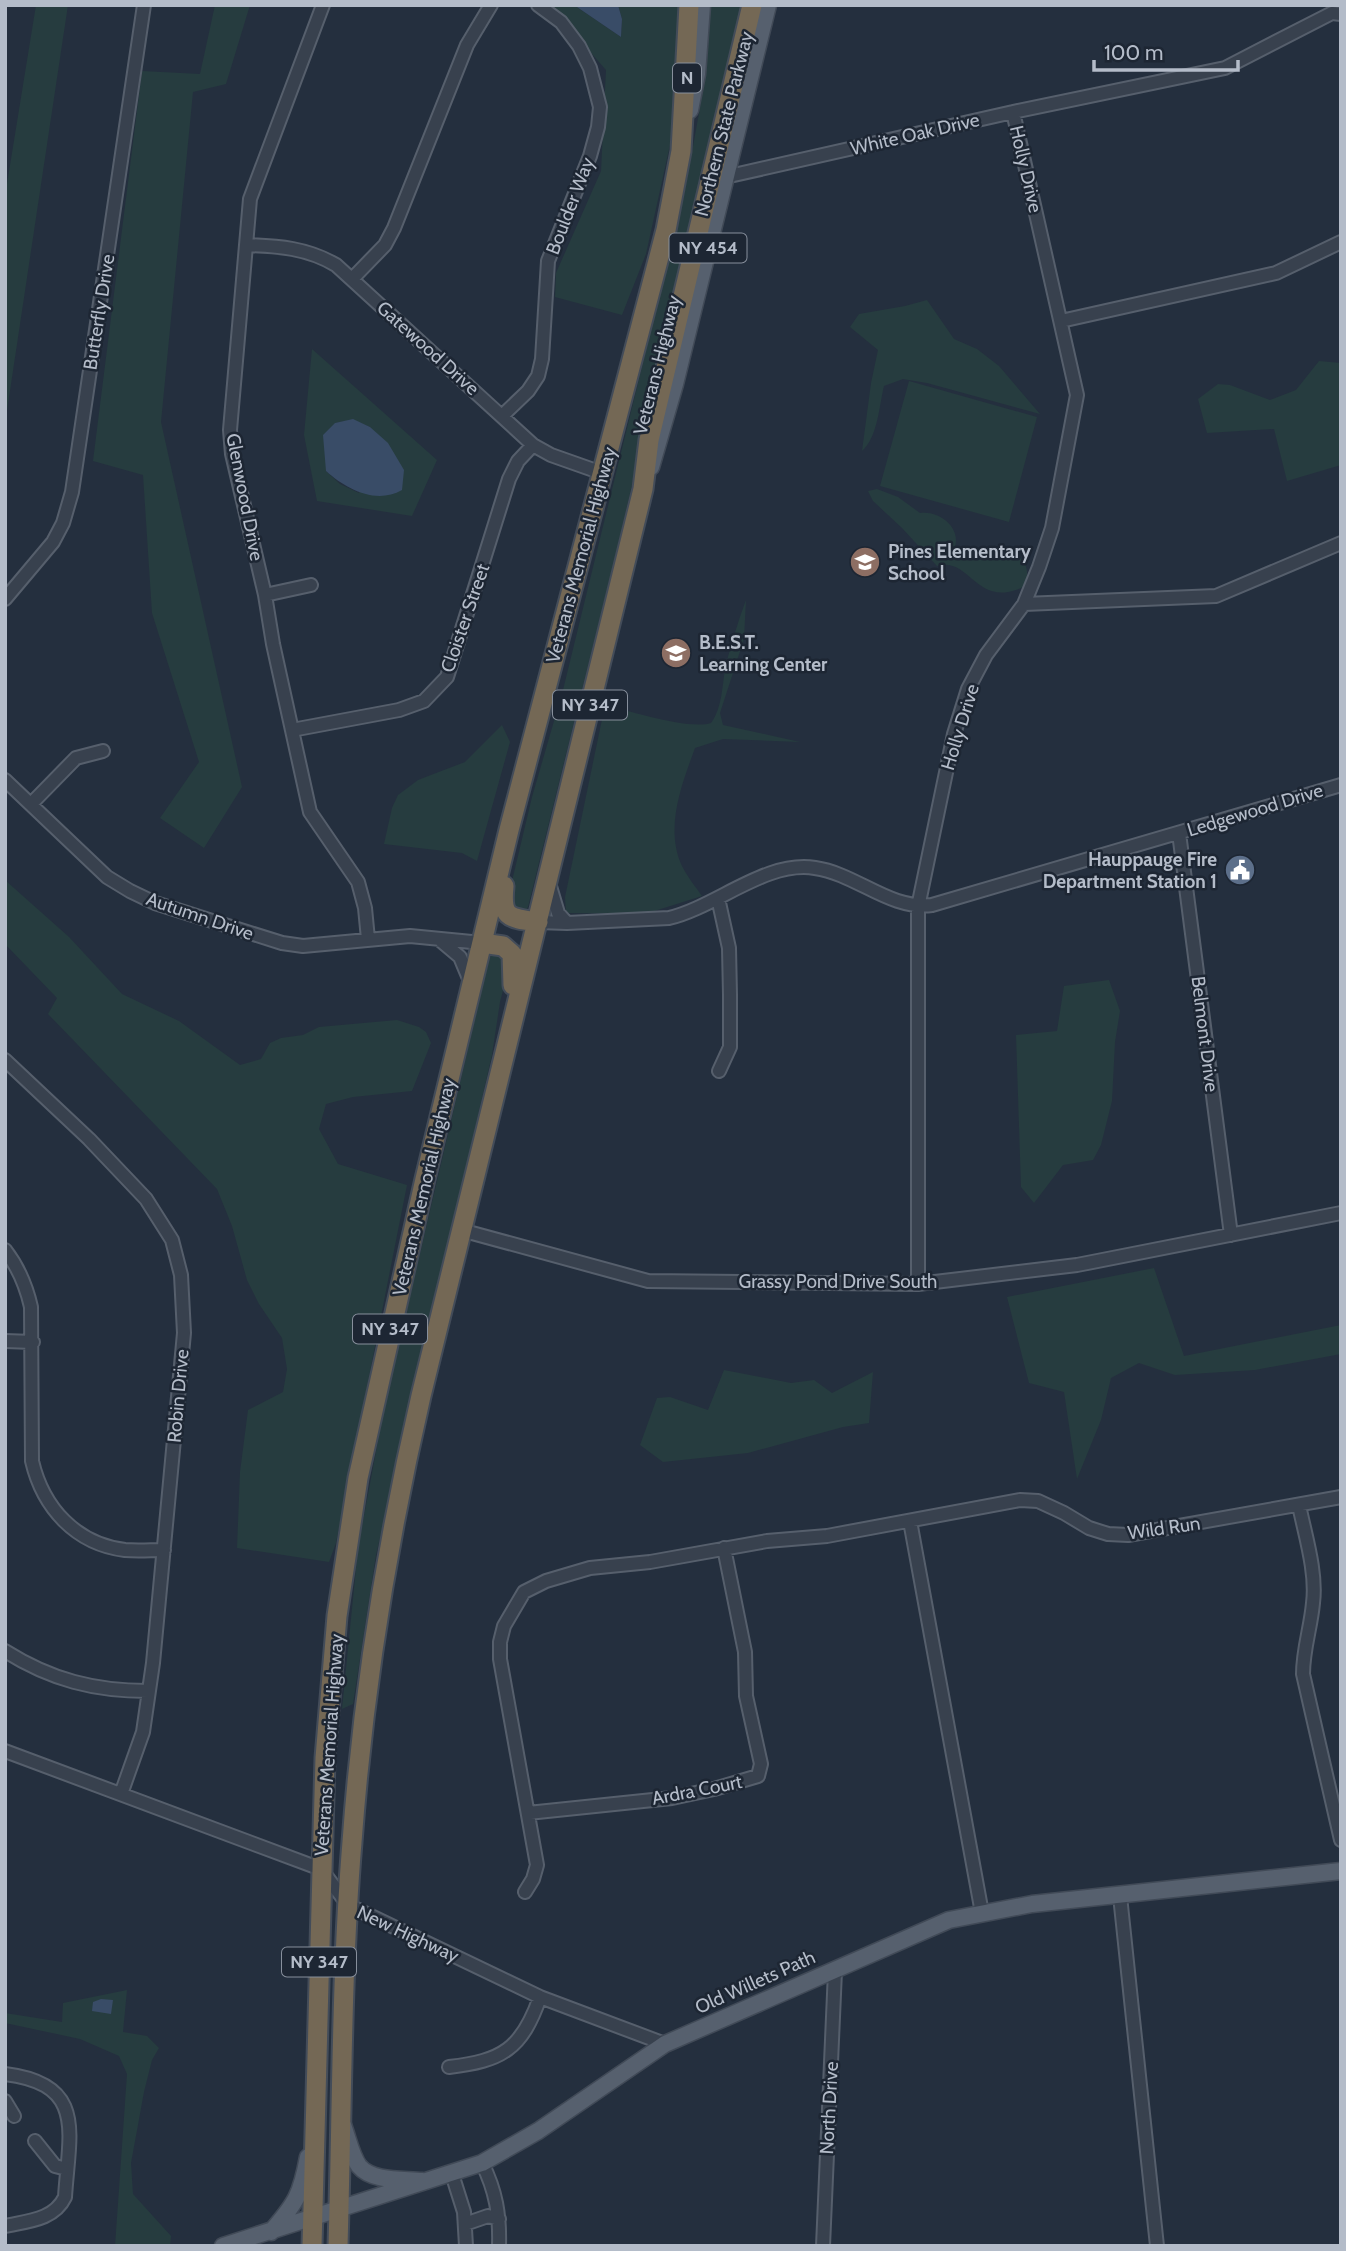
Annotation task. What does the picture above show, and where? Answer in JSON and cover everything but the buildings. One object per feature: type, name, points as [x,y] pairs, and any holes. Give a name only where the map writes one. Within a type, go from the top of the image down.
[{"type":"highway","name":"Northern State Parkway","points":[[681,151],[689,5]]},
{"type":"highway","name":"Northern State Parkway","points":[[643,489],[649,440],[752,5]]},
{"type":"highway","name":"Veterans Memorial Highway","points":[[312,2246],[325,1758],[343,1570],[358,1478],[471,985],[653,282],[681,151]]},
{"type":"highway","name":"Veterans Memorial Highway","points":[[338,2246],[348,1905],[360,1752],[379,1603],[405,1464],[643,489]]},
{"type":"highway","points":[[509,830],[502,906],[509,916],[538,922]]},
{"type":"highway","points":[[482,943],[503,947],[512,954],[513,1021]]},
{"type":"main road","points":[[681,151],[697,74],[702,5]]},
{"type":"main road","name":"Veterans Highway","points":[[643,489],[676,384],[768,5]]},
{"type":"main road","name":"Old Willets Path","points":[[270,2239],[313,2218],[482,2163],[538,2131],[665,2044],[949,1920],[1032,1905],[1341,1871]]},
{"type":"main road","points":[[223,2246],[242,2240],[270,2239],[292,2207],[300,2193],[315,2110]]},
{"type":"main road","points":[[342,2120],[355,2158],[363,2170],[378,2177],[428,2182]]},
{"type":"street","name":"Butterfly Drive","points":[[5,599],[54,542],[72,492],[144,5]]},
{"type":"street","name":"Glenwood Drive","points":[[323,5],[250,199],[230,430],[232,454],[265,595],[310,812],[358,882],[365,908],[368,939]]},
{"type":"street","points":[[352,279],[385,245],[394,228],[467,45],[491,5]]},
{"type":"street","name":"Boulder Way","points":[[503,415],[528,391],[538,376],[542,359],[548,261],[590,156],[600,107],[590,68],[579,46],[561,22],[538,5]]},
{"type":"street","name":"White Oak Drive","points":[[725,177],[1013,112],[1225,68],[1332,13],[1341,14]]},
{"type":"street","name":"Holly Drive","points":[[918,1284],[918,907],[954,734],[968,689],[986,655],[1024,604],[1052,528],[1077,395],[1013,112]]},
{"type":"street","points":[[1060,321],[1276,273],[1341,242]]},
{"type":"street","name":"Gatewood Drive","points":[[246,245],[303,250],[327,261],[352,279],[533,445],[551,455],[602,473]]},
{"type":"street","name":"Cloister Street","points":[[292,730],[399,710],[424,701],[447,677],[509,478],[518,461],[533,445]]},
{"type":"street","points":[[1024,604],[1216,596],[1341,543]]},
{"type":"street","points":[[265,595],[311,585]]},
{"type":"street","points":[[31,804],[76,758],[103,751]]},
{"type":"street","name":"Autumn Drive","points":[[5,780],[107,877],[155,903],[282,943],[303,946],[411,936],[482,943]]},
{"type":"street","name":"Ledgewood Drive","points":[[538,922],[669,918],[684,915],[768,875],[793,868],[814,867],[832,872],[900,903],[918,907],[951,901],[1341,785]]},
{"type":"street","name":"Belmont Drive","points":[[1180,833],[1231,1235]]},
{"type":"street","points":[[547,879],[556,908],[567,923]]},
{"type":"street","points":[[718,898],[729,948],[730,995],[730,1047],[719,1071]]},
{"type":"street","points":[[438,939],[460,957],[471,985]]},
{"type":"street","name":"Robin Drive","points":[[5,1060],[89,1139],[146,1199],[172,1240],[181,1275],[184,1333],[148,1691],[143,1732],[121,1794]]},
{"type":"street","name":"Grassy Pond Drive South","points":[[461,1230],[648,1281],[918,1284],[1077,1265],[1341,1213]]},
{"type":"street","points":[[5,1250],[26,1284],[31,1307],[32,1461],[37,1481],[47,1501],[59,1517],[93,1541],[128,1550],[164,1550]]},
{"type":"street","points":[[5,1341],[33,1342]]},
{"type":"street","name":"Wild Run","points":[[528,1812],[500,1659],[500,1642],[504,1626],[524,1592],[546,1581],[590,1568],[650,1562],[767,1541],[827,1536],[996,1503],[1038,1501],[1089,1528],[1108,1534],[1128,1535],[1341,1497]]},
{"type":"street","points":[[1299,1505],[1311,1568],[1314,1601],[1303,1652],[1303,1674],[1341,1840]]},
{"type":"street","points":[[910,1521],[982,1913]]},
{"type":"street","name":"Ardra Court","points":[[528,1812],[672,1798],[714,1790],[758,1776],[761,1764],[746,1696],[745,1652],[724,1548]]},
{"type":"street","points":[[5,1651],[34,1667],[78,1684],[102,1689],[148,1691]]},
{"type":"street","points":[[5,1751],[321,1869]]},
{"type":"street","points":[[525,1892],[537,1865],[528,1812]]},
{"type":"street","name":"New Highway","points":[[321,1869],[348,1905],[540,1997],[665,2044]]},
{"type":"street","points":[[1120,1896],[1157,2246]]},
{"type":"street","name":"North Drive","points":[[823,2246],[835,1970]]},
{"type":"street","points":[[449,2067],[482,2062],[505,2052],[524,2032],[540,1997]]},
{"type":"street","points":[[5,2074],[28,2077],[44,2083],[61,2097],[69,2125],[65,2197],[55,2211],[31,2221],[5,2227]]},
{"type":"street","points":[[5,2101],[14,2116]]},
{"type":"street","points":[[35,2141],[55,2166],[67,2169]]},
{"type":"street","points":[[482,2163],[495,2193],[499,2218],[499,2246]]},
{"type":"street","points":[[452,2174],[462,2202],[466,2246]]},
{"type":"street","points":[[465,2224],[488,2216],[499,2218]]},
{"type":"green space","points":[[36,5],[68,5],[5,424],[5,196]]},
{"type":"green space","points":[[215,5],[250,5],[226,84],[193,92],[161,422],[242,787],[204,848],[160,818],[199,762],[152,613],[143,475],[93,461],[142,71],[200,74]]},
{"type":"green space","points":[[549,5],[574,5],[621,37],[622,19],[618,5],[684,5],[672,136],[646,254],[622,315],[555,297],[556,273],[601,171],[606,70]]},
{"type":"green space","points":[[710,5],[745,5],[616,553],[528,907],[524,913],[507,902],[532,797],[563,690],[684,195],[700,108]]},
{"type":"green space","points":[[927,300],[954,339],[977,349],[999,366],[1040,414],[903,379],[884,386],[875,430],[862,451],[878,350],[850,327],[859,314]]},
{"type":"green space","points":[[312,349],[437,460],[412,516],[317,501],[304,435]],"holes":[[[353,420],[370,427],[359,493],[340,484],[326,471],[335,423]]]},
{"type":"green space","points":[[1319,361],[1341,363],[1341,465],[1287,481],[1274,429],[1207,433],[1198,399],[1218,384],[1230,385],[1270,400],[1296,390]]},
{"type":"green space","points":[[909,381],[1037,417],[1009,522],[880,486]]},
{"type":"green space","points":[[877,489],[898,497],[920,513],[935,515],[948,522],[955,535],[954,549],[960,559],[983,559],[1005,554],[1017,556],[1026,567],[1025,586],[1009,592],[995,592],[958,568],[949,565],[937,566],[873,501],[868,491]]},
{"type":"green space","points":[[746,600],[744,639],[720,713],[723,725],[800,742],[723,739],[695,748],[677,805],[675,835],[681,864],[702,896],[645,914],[566,913],[565,897],[605,705],[674,722],[711,723],[720,702],[726,664]]},
{"type":"green space","points":[[502,725],[510,742],[477,861],[462,853],[384,844],[392,808],[398,795],[418,780],[465,762]]},
{"type":"green space","points":[[5,880],[69,937],[122,994],[179,1021],[240,1065],[261,1059],[270,1043],[281,1038],[303,1035],[319,1027],[397,1020],[426,1032],[431,1043],[412,1091],[353,1097],[326,1104],[319,1129],[338,1164],[407,1185],[336,1543],[329,1562],[237,1548],[240,1472],[248,1410],[283,1392],[287,1369],[282,1338],[259,1304],[247,1280],[232,1226],[217,1189],[48,1014],[57,998],[5,944]]},
{"type":"green space","points":[[495,950],[503,950],[508,971],[492,1055],[376,1555],[353,1704],[342,1709],[358,1548],[385,1403],[489,959]]},
{"type":"green space","points":[[1109,980],[1120,1011],[1115,1042],[1112,1101],[1101,1145],[1093,1160],[1063,1165],[1034,1203],[1021,1187],[1016,1035],[1057,1031],[1064,986]]},
{"type":"green space","points":[[1154,1268],[1184,1356],[1341,1325],[1341,1354],[1255,1370],[1175,1375],[1139,1363],[1111,1378],[1101,1420],[1077,1479],[1064,1392],[1029,1383],[1007,1297]]},
{"type":"green space","points":[[724,1370],[791,1383],[814,1380],[832,1393],[873,1372],[869,1423],[843,1427],[748,1453],[663,1462],[640,1445],[657,1398],[670,1397],[708,1410]]},
{"type":"green space","points":[[127,1990],[123,2032],[147,2036],[159,2048],[152,2060],[144,2092],[131,2163],[133,2194],[171,2236],[170,2246],[115,2246],[127,2074],[119,2056],[80,2039],[5,2023],[5,2013],[62,2022],[63,2003]]},
{"type":"water","points":[[574,5],[618,5],[622,19],[621,37]]},
{"type":"water","points":[[353,419],[370,427],[388,443],[404,470],[402,490],[382,496],[362,493],[343,484],[326,471],[323,435],[335,423]]},
{"type":"water","points":[[101,1999],[113,2000],[111,2014],[92,2011],[93,2002]]},
{"type":"place","name":"Pines Elementary School","points":[[865,562]]},
{"type":"place","name":"B.E.S.T. Learning Center","points":[[676,653]]},
{"type":"place","name":"Hauppauge Fire Department Station 1","points":[[1240,870]]}]
